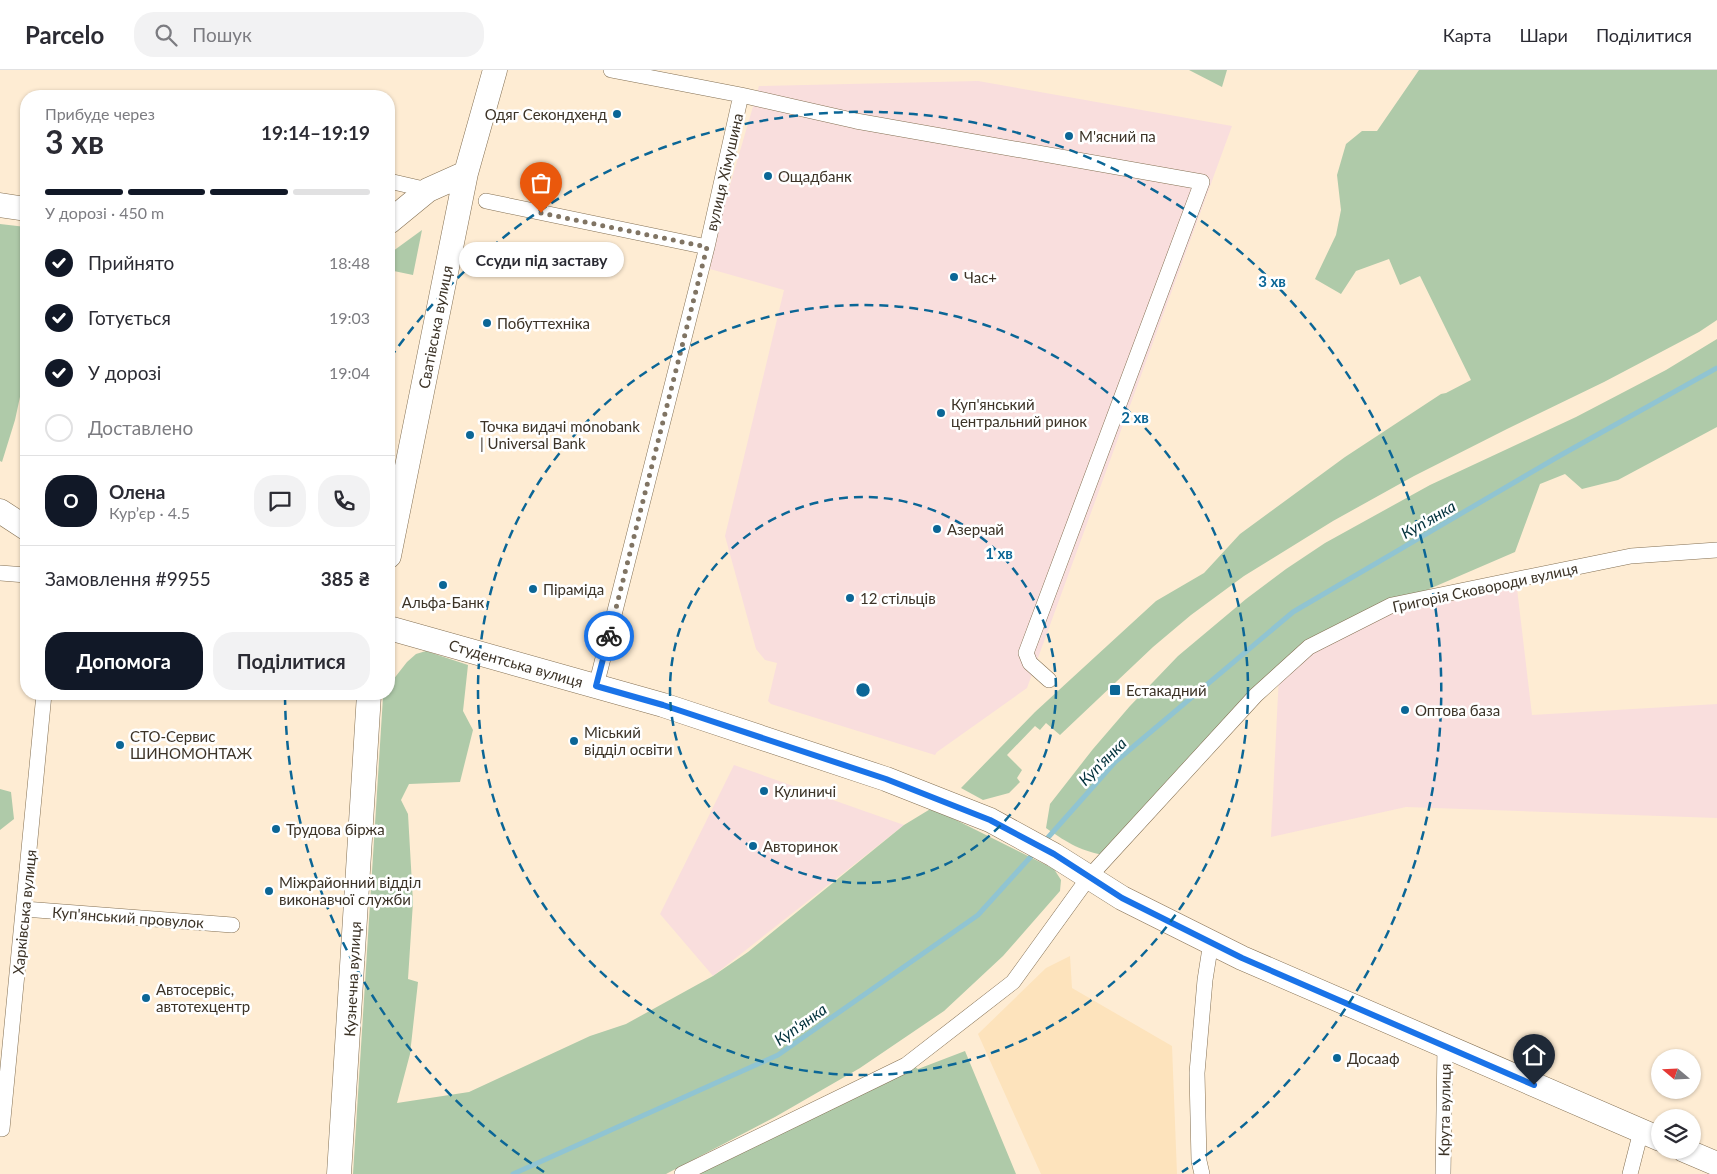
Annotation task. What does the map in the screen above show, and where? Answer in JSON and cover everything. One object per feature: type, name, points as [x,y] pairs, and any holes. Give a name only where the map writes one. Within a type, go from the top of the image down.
[{"type":"main road","name":"Сватівська вулиця","points":[[395,526],[466,173],[495,70]]},
{"type":"main road","points":[[395,217],[428,190],[466,173]]},
{"type":"main road","points":[[0,205],[20,208]]},
{"type":"main road","points":[[0,511],[20,524]]},
{"type":"main road","name":"Студентська вулиця","points":[[395,630],[663,705],[886,779],[990,820],[1040,846],[1122,898],[1242,958],[1651,1135]]},
{"type":"main road","name":"Кузнечна вулиця","points":[[339,1174],[369,700]]},
{"type":"main road","points":[[1701,1157],[1717,1164]]},
{"type":"street","points":[[611,70],[741,95],[856,121],[1202,182],[1026,653],[1030,663],[1049,680]]},
{"type":"street","name":"вулиця Хімушина","points":[[596,686],[707,247],[741,95]]},
{"type":"street","points":[[395,182],[428,190]]},
{"type":"street","points":[[486,201],[707,247]]},
{"type":"street","name":"Григорія Сковороди вулиця","points":[[682,1174],[906,1065],[1013,982],[1089,877],[1256,695],[1309,647],[1392,605],[1630,556],[1717,550]]},
{"type":"street","points":[[0,573],[20,574]]},
{"type":"street","name":"Харківська вулиця","points":[[2,1129],[43,700]]},
{"type":"street","name":"Куп'янський провулок","points":[[24,909],[232,925]]},
{"type":"street","points":[[1202,1174],[1199,1161],[1197,1073],[1205,980],[1211,942]]},
{"type":"street","name":"Крута вулиця","points":[[1443,1174],[1445,1046]]},
{"type":"street","points":[[1630,1174],[1651,1135]]},
{"type":"shaded area","name":"Куп'янський центральний ринок","points":[[978,81],[1232,126],[1027,688],[935,755],[771,704],[768,701],[777,663],[765,660],[756,649],[725,536],[784,290],[710,269],[716,233],[759,86]]},
{"type":"shaded area","name":"Оптова база","points":[[1516,580],[1532,715],[1717,704],[1717,818],[1406,807],[1271,837],[1279,674],[1392,605]]},
{"type":"shaded area","points":[[734,765],[904,825],[713,976],[660,914]]},
{"type":"shaded area","points":[[1070,956],[1072,988],[1172,1046],[1177,1174],[1041,1174],[978,1034],[1046,968]]},
{"type":"green space","points":[[1189,70],[1227,70],[1222,87]]},
{"type":"green space","points":[[1419,70],[1717,70],[1717,320],[1699,332],[1604,382],[1414,476],[1333,521],[1244,576],[1191,615],[1153,647],[1060,735],[1046,723],[1040,730],[1035,726],[1007,755],[1022,770],[1017,778],[1020,782],[1009,793],[983,800],[961,788],[1035,712],[1156,601],[1204,573],[1240,534],[1345,457],[1441,394],[1471,380],[1420,276],[1400,285],[1389,259],[1356,271],[1341,294],[1315,279],[1336,235],[1341,210],[1337,175],[1346,144],[1362,131],[1377,131]]},
{"type":"green space","points":[[0,224],[20,226],[20,397],[2,462],[0,461]]},
{"type":"green space","points":[[422,230],[413,275],[395,271],[395,250]]},
{"type":"green space","points":[[1717,339],[1717,427],[1618,480],[1582,489],[1565,474],[1540,484],[1515,552],[1392,605],[1309,647],[1108,856],[1090,852],[1076,846],[1046,828],[1050,804],[1130,706],[1178,656],[1246,599],[1286,569],[1325,543],[1430,485],[1576,417],[1666,370]]},
{"type":"green space","points":[[426,651],[468,665],[463,711],[473,730],[460,782],[409,784],[401,800],[408,814],[413,902],[408,979],[418,982],[410,1054],[397,1103],[469,1092],[590,1036],[626,1024],[713,976],[748,952],[904,825],[932,808],[1054,869],[1061,880],[1060,891],[1003,956],[944,1011],[860,1068],[775,1117],[666,1174],[353,1174],[383,700],[395,700],[395,677],[416,654]]},
{"type":"green space","points":[[0,789],[11,792],[14,819],[0,830]]},
{"type":"green space","points":[[965,1051],[1016,1174],[681,1174],[915,1067],[918,1069]]},
{"type":"waterway","name":"Куп'янка","points":[[1044,842],[1115,762],[1293,612],[1561,455],[1717,368]]},
{"type":"waterway","name":"Куп'янка","points":[[513,1174],[778,1055],[978,915],[1035,852]]},
{"type":"way so far","points":[[541,213],[707,247],[609,636]]},
{"type":"place","name":"Одяг Секондхенд","points":[[617,114]]},
{"type":"place","name":"М'ясний па","points":[[1069,136]]},
{"type":"place","name":"Ощадбанк","points":[[768,176]]},
{"type":"place","name":"Ссуди під заставу","points":[[541,213]]},
{"type":"place","name":"Час+","points":[[954,277]]},
{"type":"place","name":"Побуттехніка","points":[[487,323]]},
{"type":"place","name":"Куп'янський центральний ринок","points":[[941,413]]},
{"type":"place","name":"Точка видачі monobank | Universal Bank","points":[[470,435]]},
{"type":"place","name":"Азерчай","points":[[937,529]]},
{"type":"place","name":"Альфа-Банк","points":[[443,585]]},
{"type":"place","name":"Піраміда","points":[[533,589]]},
{"type":"place","name":"12 стільців","points":[[850,598]]},
{"type":"place","name":"Естакадний","points":[[1115,690]]},
{"type":"place","name":"Оптова база","points":[[1405,710]]},
{"type":"place","name":"Міський відділ освіти","points":[[574,741]]},
{"type":"place","name":"СТО-Сервис ШИНОМОНТАЖ","points":[[120,745]]},
{"type":"place","name":"Кулиничі","points":[[764,791]]},
{"type":"place","name":"Трудова біржа","points":[[276,829]]},
{"type":"place","name":"Авторинок","points":[[753,846]]},
{"type":"place","name":"Міжрайонний відділ виконавчої служби","points":[[269,891]]},
{"type":"place","name":"Автосервіс, автотехцентр","points":[[146,998]]},
{"type":"place","name":"Досааф","points":[[1337,1058]]},
{"type":"route","points":[[609,636],[596,686],[663,705],[886,779],[990,820],[1054,854],[1122,898],[1242,958],[1534,1085]]}]
